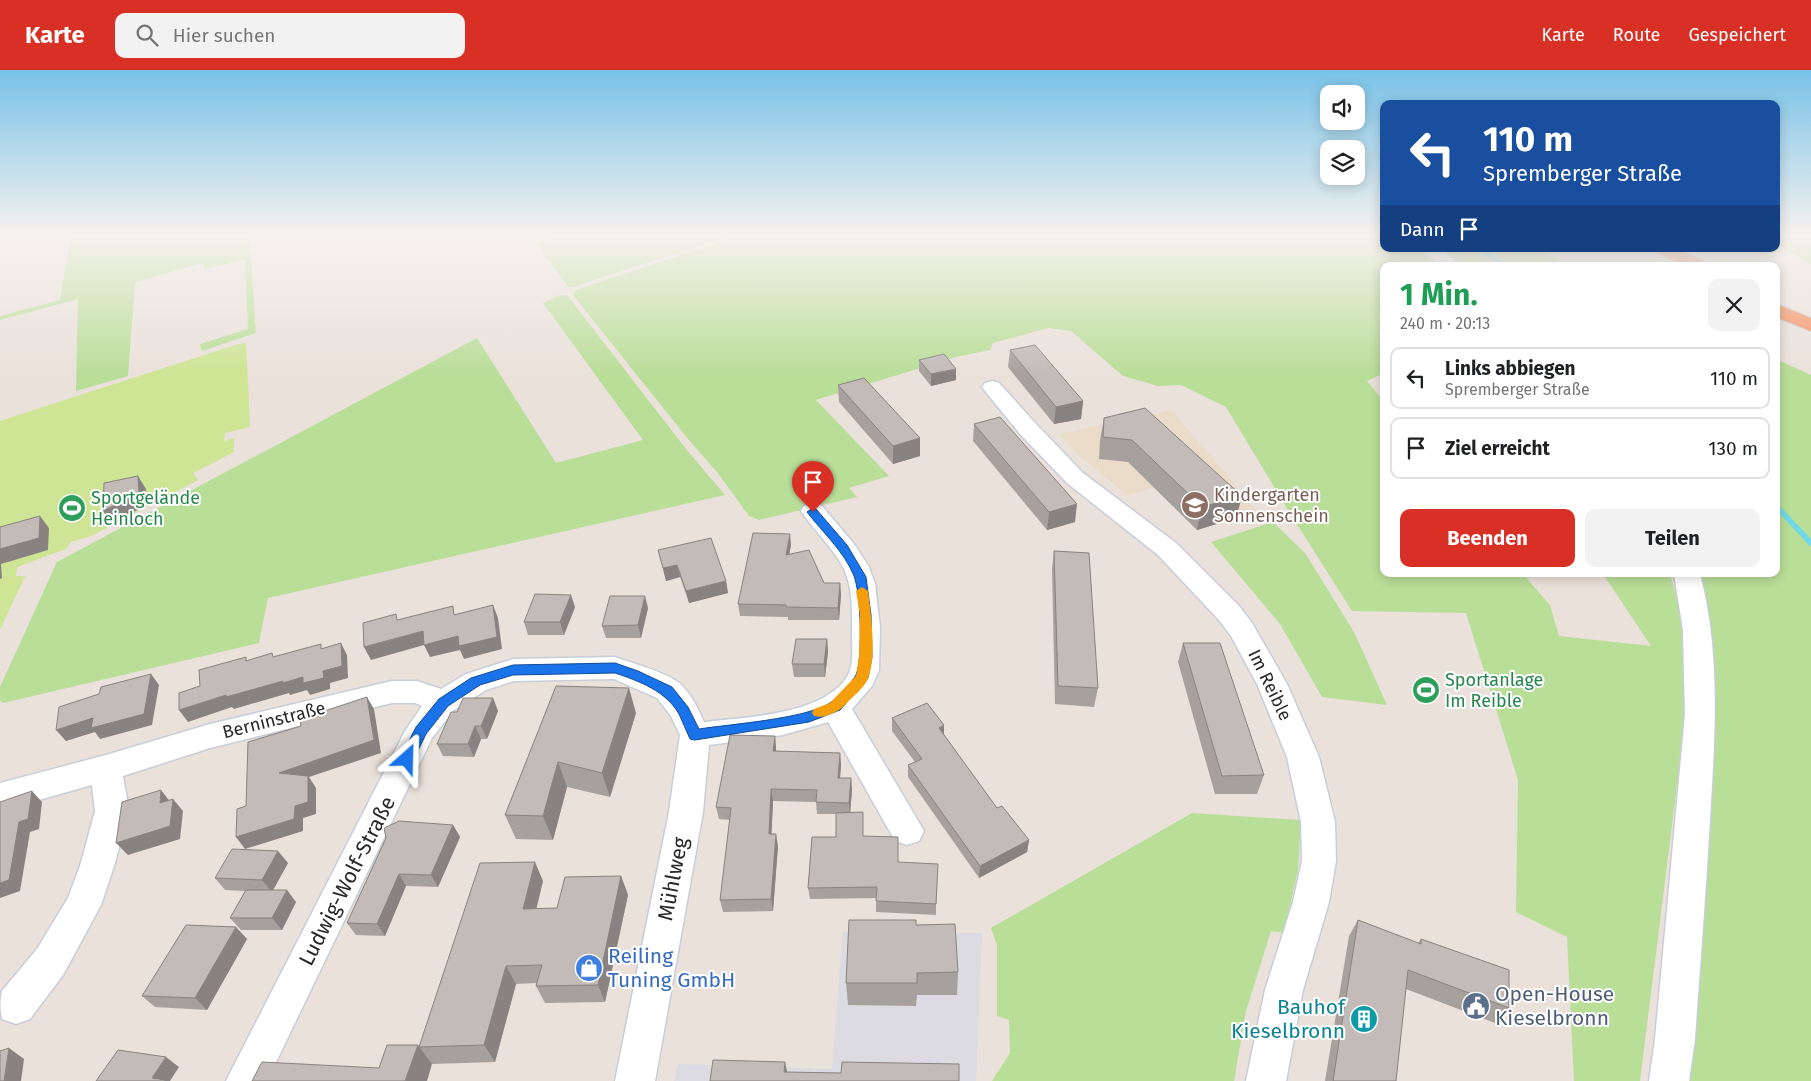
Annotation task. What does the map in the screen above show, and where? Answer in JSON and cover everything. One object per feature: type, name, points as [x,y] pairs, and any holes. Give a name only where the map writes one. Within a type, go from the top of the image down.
[{"type":"highway","points":[[1780,304],[1811,317]]},
{"type":"highway","points":[[1780,312],[1811,326]]},
{"type":"street","name":"Im Reible","points":[[992,388],[1075,478],[1167,549],[1229,613],[1242,630],[1272,684],[1303,757],[1318,822],[1320,861],[1311,902],[1284,990],[1266,1081]]},
{"type":"street","points":[[695,735],[804,718],[835,706],[862,678],[866,657],[866,615],[860,577],[844,548],[813,512]]},
{"type":"street","points":[[1669,1081],[1675,1039],[1701,721],[1700,659],[1693,599],[1687,577]]},
{"type":"street","name":"Ludwig-Wolf-Straße","points":[[246,1081],[420,731],[443,702],[476,682],[513,670],[615,668],[667,690],[684,710],[695,735]]},
{"type":"street","name":"Berninstraße","points":[[0,797],[106,768],[210,736],[392,692],[418,692],[443,702]]},
{"type":"street","points":[[835,706],[907,831]]},
{"type":"street","name":"Mühlweg","points":[[634,1081],[686,812],[695,735]]},
{"type":"street","points":[[16,1005],[50,962],[83,905],[97,866],[112,812],[106,768]]},
{"type":"shaded area","points":[[1171,410],[1257,510],[1197,530],[1155,488],[1127,495],[1081,457],[1059,434]]},
{"type":"shaded area","points":[[843,932],[982,933],[976,1081],[674,1081],[678,1064],[832,1069]]},
{"type":"green space","points":[[63,281],[138,281],[135,282],[128,376],[76,391],[78,299],[0,320],[0,316],[60,300]]},
{"type":"green space","points":[[246,281],[252,281],[256,333],[202,351],[200,344],[248,329]]},
{"type":"green space","points":[[565,281],[591,281],[576,286],[569,287]]},
{"type":"green space","points":[[602,281],[1380,281],[1380,375],[1367,381],[1380,397],[1380,577],[1526,577],[1550,605],[1559,636],[1651,646],[1605,577],[1671,577],[1686,641],[1688,677],[1677,785],[1640,1081],[1574,1081],[1567,937],[1516,912],[1518,780],[1466,613],[1352,611],[1226,407],[1181,385],[1158,386],[1123,376],[1071,331],[1048,328],[993,343],[990,350],[956,357],[816,400],[889,476],[849,488],[857,497],[759,520],[749,516],[717,472],[688,439],[573,295],[576,290]]},
{"type":"green space","points":[[567,295],[686,449],[725,495],[268,598],[259,643],[3,703],[0,701],[0,687],[57,562],[477,338],[556,463],[643,440],[543,303],[557,296]]},
{"type":"green space","name":"Sportgelände Heinloch","points":[[246,343],[250,427],[225,433],[224,441],[234,438],[234,452],[193,473],[198,480],[91,536],[71,542],[66,549],[17,567],[16,576],[25,576],[0,630],[0,421]]},
{"type":"green space","points":[[1780,361],[1811,375],[1811,1081],[1681,1081],[1700,848],[1716,695],[1708,612],[1699,577],[1780,577]]},
{"type":"green space","points":[[1273,522],[1305,553],[1354,632],[1387,705],[1322,697],[1280,624],[1211,542]]},
{"type":"green space","points":[[1192,813],[1301,820],[1298,870],[1284,933],[1271,931],[1246,1011],[1234,1081],[992,1081],[1010,1053],[1009,1020],[997,1016],[997,945],[991,928]]},
{"type":"building","points":[[1035,345],[1083,401],[1056,407],[1010,350]]},
{"type":"building","points":[[944,354],[956,369],[931,374],[919,360]]},
{"type":"building","points":[[864,378],[920,438],[893,446],[838,385]]},
{"type":"building","points":[[1145,408],[1242,496],[1202,507],[1132,440],[1103,437],[1104,418]]},
{"type":"building","points":[[1000,417],[1077,504],[1049,512],[974,424]]},
{"type":"building","points":[[138,476],[139,493],[103,511],[104,483]]},
{"type":"building","points":[[40,516],[39,538],[0,549],[0,527]]},
{"type":"building","points":[[753,533],[790,534],[786,555],[809,550],[824,583],[840,583],[838,608],[738,604]]},
{"type":"building","points":[[711,538],[726,581],[686,591],[677,565],[663,568],[658,550]]},
{"type":"building","points":[[1054,551],[1089,553],[1098,688],[1058,686]]},
{"type":"building","points":[[535,594],[571,595],[560,622],[524,622]]},
{"type":"building","points":[[610,596],[645,596],[638,625],[602,626]]},
{"type":"building","points":[[493,605],[497,637],[459,646],[458,636],[424,645],[423,631],[364,647],[363,623],[396,614],[397,620],[453,606],[454,615]]},
{"type":"building","points":[[796,639],[827,639],[824,664],[792,664]]},
{"type":"building","points":[[341,643],[342,666],[323,671],[324,678],[303,683],[303,677],[283,683],[283,681],[226,697],[226,695],[179,710],[179,693],[200,686],[199,670],[246,657],[246,661],[272,653],[273,657],[321,644],[321,649]]},
{"type":"building","points":[[1183,643],[1220,643],[1264,775],[1222,776]]},
{"type":"building","points":[[151,674],[144,714],[91,728],[93,718],[56,730],[59,707],[99,694],[101,687]]},
{"type":"building","points":[[556,686],[629,688],[602,773],[558,762],[543,816],[505,815]]},
{"type":"building","points":[[367,697],[374,740],[279,773],[308,776],[308,802],[295,806],[294,819],[236,837],[237,809],[246,806],[248,742],[301,726],[300,719]]},
{"type":"building","points":[[463,698],[493,698],[481,726],[475,726],[468,744],[437,744],[451,712],[457,712]]},
{"type":"building","points":[[927,703],[944,725],[939,728],[997,808],[1002,806],[1029,840],[980,866],[908,765],[922,759],[892,718]]},
{"type":"building","points":[[730,735],[775,736],[773,751],[840,753],[838,778],[851,778],[849,803],[816,802],[817,790],[771,789],[769,834],[776,834],[771,899],[720,900],[731,808],[716,807]]},
{"type":"building","points":[[161,790],[160,803],[173,799],[170,826],[116,843],[122,802]]},
{"type":"building","points":[[32,791],[28,819],[19,822],[9,880],[0,883],[0,802]]},
{"type":"building","points":[[863,812],[863,836],[898,837],[898,862],[938,864],[936,904],[876,901],[877,887],[808,888],[812,837],[836,837],[836,813]]},
{"type":"building","points":[[399,821],[453,825],[431,875],[399,874],[377,924],[347,923],[386,838],[384,828]]},
{"type":"building","points":[[232,849],[278,851],[262,880],[215,878]]},
{"type":"building","points":[[535,862],[523,909],[557,908],[565,877],[621,876],[598,985],[536,986],[542,965],[506,966],[484,1045],[419,1047],[480,863]]},
{"type":"building","points":[[246,890],[287,890],[272,918],[230,918]]},
{"type":"building","points":[[849,920],[916,920],[916,925],[955,924],[958,972],[917,973],[917,983],[846,983]]},
{"type":"building","points":[[1358,920],[1421,944],[1421,939],[1509,970],[1509,1008],[1408,970],[1396,1081],[1333,1081]]},
{"type":"building","points":[[186,925],[236,927],[195,998],[142,996]]},
{"type":"building","points":[[387,1045],[418,1045],[405,1081],[252,1081],[262,1062],[379,1068]]},
{"type":"building","points":[[9,1048],[4,1081],[0,1081],[0,1051]]},
{"type":"building","points":[[118,1050],[166,1057],[152,1078],[165,1081],[96,1081]]},
{"type":"building","points":[[713,1060],[785,1062],[784,1072],[841,1073],[842,1062],[959,1064],[959,1081],[710,1081]]},
{"type":"waterway","points":[[1780,510],[1811,543]]},
{"type":"slow traffic","points":[[819,713],[835,706],[862,678],[866,657],[866,615],[862,591]]},
{"type":"place","name":"Kindergarten Sonnenschein","points":[[1195,505]]},
{"type":"place","name":"Sportgelände Heinloch","points":[[72,508]]},
{"type":"place","name":"Sportanlage Im Reible","points":[[1426,690]]},
{"type":"place","name":"Reiling Tuning GmbH","points":[[589,968]]},
{"type":"place","name":"Open-House Kieselbronn","points":[[1476,1006]]},
{"type":"place","name":"Bauhof Kieselbronn","points":[[1364,1019]]},
{"type":"route","points":[[407,759],[420,731],[443,702],[476,682],[513,670],[615,668],[633,674],[667,690],[684,710],[695,735],[804,718],[835,706],[862,678],[866,657],[866,615],[860,577],[844,548],[813,512]]}]
